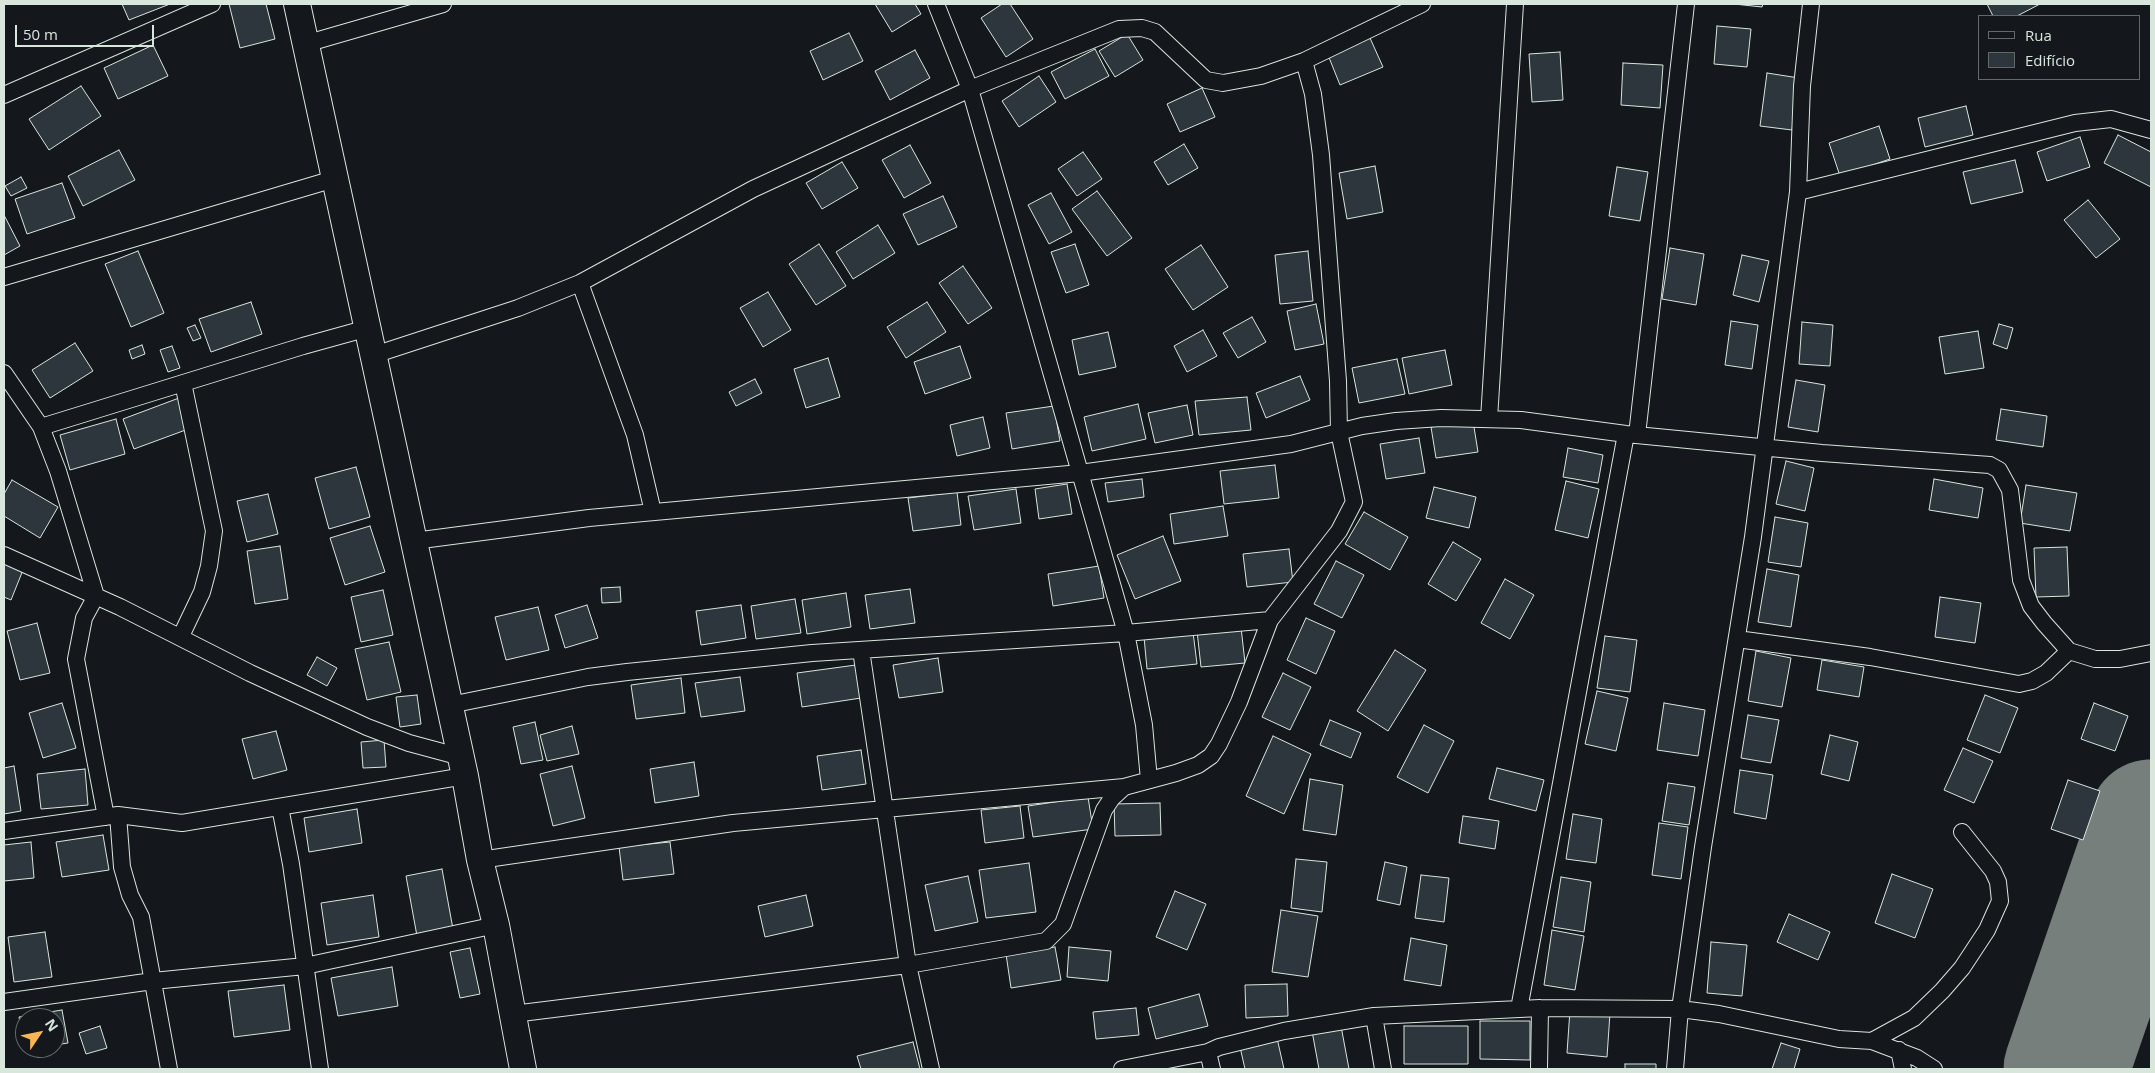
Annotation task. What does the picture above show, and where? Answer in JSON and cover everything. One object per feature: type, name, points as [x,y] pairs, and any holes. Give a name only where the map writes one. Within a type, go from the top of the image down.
[{"type":"main road","points":[[297,4],[463,766],[480,860],[496,924],[523,1069]]},
{"type":"street","points":[[4,95],[41,77],[172,23],[212,4]]},
{"type":"street","points":[[305,44],[342,35],[443,4]]},
{"type":"street","points":[[936,4],[970,89],[1126,633],[1144,725],[1149,780]]},
{"type":"street","points":[[374,355],[518,308],[580,283],[753,189],[970,89],[1118,29],[1142,28],[1155,32],[1206,80],[1223,83],[1261,76],[1304,61],[1422,4]]},
{"type":"street","points":[[1488,418],[1514,4]]},
{"type":"street","points":[[1519,1009],[1632,434],[1686,4]]},
{"type":"street","points":[[1675,1069],[1680,1009],[1721,724],[1737,639],[1765,446],[1798,192],[1802,86],[1811,4]]},
{"type":"street","points":[[480,860],[732,823],[1124,787],[1198,765],[1211,756],[1219,744],[1239,702],[1270,620],[1339,531],[1350,513],[1354,502],[1339,432],[1338,381],[1321,155],[1312,94],[1304,61]]},
{"type":"street","points":[[1798,192],[2075,123],[2111,119],[2151,130]]},
{"type":"street","points":[[4,277],[334,179]]},
{"type":"street","points":[[580,283],[635,435],[653,512]]},
{"type":"street","points":[[41,428],[183,383],[368,328]]},
{"type":"street","points":[[4,373],[41,428],[58,472],[96,596],[84,618],[76,659],[122,867],[130,895],[141,917],[169,1069]]},
{"type":"street","points":[[181,636],[202,592],[209,566],[214,531],[183,383]]},
{"type":"street","points":[[414,541],[589,518],[1080,473],[1291,444],[1396,421],[1488,418],[1521,420],[1632,434],[1822,453],[1990,465],[1999,470],[2010,490],[2021,580],[2025,594],[2031,606],[2069,651],[2095,659],[2120,659],[2151,653]]},
{"type":"street","points":[[4,555],[181,636],[250,673],[367,727],[463,766]]},
{"type":"street","points":[[450,706],[588,677],[861,650],[1126,633],[1270,620]]},
{"type":"street","points":[[1737,639],[1870,657],[2019,684],[2032,681],[2046,673],[2069,651]]},
{"type":"street","points":[[861,650],[908,965],[931,1069]]},
{"type":"street","points":[[4,831],[112,816],[182,823],[280,807],[463,766]]},
{"type":"street","points":[[512,1014],[908,965],[1046,941],[1063,924],[1104,810],[1112,798],[1124,787]]},
{"type":"street","points":[[280,807],[291,864],[320,1069]]},
{"type":"street","points":[[1872,1041],[1914,1018],[1942,991],[1962,968],[1987,930],[2000,901],[1998,882],[1993,871],[1962,832]]},
{"type":"street","points":[[4,1002],[153,981],[305,966],[496,924]]},
{"type":"street","points":[[1539,1069],[1540,1008]]},
{"type":"street","points":[[1122,1069],[1208,1052],[1219,1047],[1284,1031],[1374,1016],[1540,1008],[1680,1009],[1719,1014],[1839,1039],[1872,1041],[1917,1058],[1934,1069]]},
{"type":"street","points":[[1374,1016],[1383,1069]]},
{"type":"street","points":[[1899,1050],[1903,1069]]},
{"type":"street","points":[[1208,1052],[1212,1069]]},
{"type":"building","points":[[122,4],[170,4],[129,20]]},
{"type":"building","points":[[229,4],[266,4],[275,39],[240,48]]},
{"type":"building","points":[[875,4],[915,4],[921,14],[892,32]]},
{"type":"building","points":[[1002,4],[1010,4],[1033,39],[1006,57],[981,18]]},
{"type":"building","points":[[1734,4],[1763,4],[1762,7]]},
{"type":"building","points":[[1987,4],[2040,4],[2019,15],[1992,15]]},
{"type":"building","points":[[1717,26],[1751,29],[1747,67],[1714,64]]},
{"type":"building","points":[[849,33],[863,61],[823,80],[810,51]]},
{"type":"building","points":[[1127,34],[1143,60],[1115,77],[1099,51]]},
{"type":"building","points":[[1370,38],[1383,67],[1340,85],[1328,55]]},
{"type":"building","points":[[153,45],[168,76],[118,99],[104,68]]},
{"type":"building","points":[[1095,49],[1109,76],[1065,99],[1051,72]]},
{"type":"building","points":[[915,50],[930,78],[890,100],[875,71]]},
{"type":"building","points":[[1560,52],[1563,100],[1532,102],[1529,54]]},
{"type":"building","points":[[1623,63],[1663,65],[1660,108],[1621,105]]},
{"type":"building","points":[[1767,73],[1799,78],[1792,130],[1760,126]]},
{"type":"building","points":[[1039,76],[1056,102],[1019,127],[1002,101]]},
{"type":"building","points":[[81,86],[101,116],[49,150],[29,119]]},
{"type":"building","points":[[1202,88],[1215,117],[1180,132],[1167,104]]},
{"type":"building","points":[[1966,106],[1973,135],[1925,147],[1918,118]]},
{"type":"building","points":[[1879,126],[1890,159],[1840,176],[1829,143]]},
{"type":"building","points":[[2118,135],[2151,152],[2151,187],[2104,163]]},
{"type":"building","points":[[2080,137],[2090,167],[2047,181],[2037,152]]},
{"type":"building","points":[[1184,144],[1198,168],[1168,185],[1154,162]]},
{"type":"building","points":[[910,145],[931,183],[904,198],[882,160]]},
{"type":"building","points":[[119,150],[135,180],[83,206],[68,176]]},
{"type":"building","points":[[1083,152],[1102,179],[1077,196],[1058,169]]},
{"type":"building","points":[[2015,160],[2023,192],[1971,204],[1963,172]]},
{"type":"building","points":[[842,162],[858,188],[822,209],[806,183]]},
{"type":"building","points":[[1375,166],[1383,212],[1347,219],[1339,173]]},
{"type":"building","points":[[1617,167],[1648,172],[1640,221],[1609,216]]},
{"type":"building","points":[[21,177],[27,188],[11,196],[5,186]]},
{"type":"building","points":[[62,183],[75,218],[27,234],[15,199]]},
{"type":"building","points":[[1097,191],[1132,238],[1107,256],[1072,209]]},
{"type":"building","points":[[1051,193],[1072,232],[1049,244],[1028,205]]},
{"type":"building","points":[[943,196],[957,227],[918,245],[903,214]]},
{"type":"building","points":[[2088,200],[2120,239],[2096,258],[2064,220]]},
{"type":"building","points":[[4,215],[20,246],[4,255]]},
{"type":"building","points":[[878,225],[895,253],[853,279],[836,252]]},
{"type":"building","points":[[819,244],[846,286],[816,305],[789,264]]},
{"type":"building","points":[[1075,244],[1089,285],[1066,293],[1051,252]]},
{"type":"building","points":[[1201,245],[1228,287],[1193,310],[1165,269]]},
{"type":"building","points":[[1670,248],[1704,254],[1696,305],[1662,299]]},
{"type":"building","points":[[138,251],[164,313],[131,327],[105,264]]},
{"type":"building","points":[[1308,251],[1313,301],[1280,304],[1275,255]]},
{"type":"building","points":[[1742,255],[1769,261],[1759,302],[1733,295]]},
{"type":"building","points":[[963,266],[992,308],[968,324],[939,283]]},
{"type":"building","points":[[768,292],[791,330],[763,347],[740,308]]},
{"type":"building","points":[[251,302],[262,334],[211,352],[199,319]]},
{"type":"building","points":[[927,302],[946,332],[906,358],[887,327]]},
{"type":"building","points":[[1316,304],[1324,344],[1295,350],[1287,311]]},
{"type":"building","points":[[1252,317],[1266,342],[1238,358],[1223,333]]},
{"type":"building","points":[[1731,321],[1758,325],[1752,369],[1725,365]]},
{"type":"building","points":[[1802,322],[1833,325],[1830,366],[1799,364]]},
{"type":"building","points":[[1999,324],[2013,328],[2007,349],[1993,344]]},
{"type":"building","points":[[195,325],[201,338],[193,341],[187,328]]},
{"type":"building","points":[[1203,330],[1217,356],[1187,372],[1174,346]]},
{"type":"building","points":[[1978,331],[1984,368],[1945,374],[1939,337]]},
{"type":"building","points":[[1108,332],[1116,367],[1079,375],[1072,340]]},
{"type":"building","points":[[75,343],[93,371],[50,398],[32,370]]},
{"type":"building","points":[[142,345],[145,354],[132,359],[129,350]]},
{"type":"building","points":[[172,346],[180,368],[168,372],[160,350]]},
{"type":"building","points":[[960,346],[971,378],[925,394],[914,362]]},
{"type":"building","points":[[1445,350],[1452,385],[1409,394],[1402,358]]},
{"type":"building","points":[[828,358],[840,397],[806,408],[794,369]]},
{"type":"building","points":[[1397,359],[1405,394],[1359,403],[1352,368]]},
{"type":"building","points":[[1300,376],[1310,400],[1266,418],[1256,393]]},
{"type":"building","points":[[755,379],[762,393],[736,406],[729,392]]},
{"type":"building","points":[[1796,380],[1825,385],[1818,432],[1788,427]]},
{"type":"building","points":[[1247,397],[1251,430],[1199,435],[1195,401]]},
{"type":"building","points":[[179,398],[191,428],[134,449],[123,419]]},
{"type":"building","points":[[1138,404],[1146,439],[1092,451],[1084,417]]},
{"type":"building","points":[[1187,405],[1193,435],[1155,443],[1148,413]]},
{"type":"building","points":[[1054,406],[1060,441],[1012,449],[1006,413]]},
{"type":"building","points":[[2001,409],[2047,416],[2043,447],[1996,440]]},
{"type":"building","points":[[983,417],[990,448],[957,456],[950,425]]},
{"type":"building","points":[[116,419],[125,454],[70,470],[60,435]]},
{"type":"building","points":[[1473,421],[1478,452],[1436,458],[1431,427]]},
{"type":"building","points":[[1419,438],[1425,473],[1386,479],[1380,444]]},
{"type":"building","points":[[1568,448],[1603,455],[1598,483],[1563,477]]},
{"type":"building","points":[[1786,461],[1814,468],[1805,511],[1776,504]]},
{"type":"building","points":[[1275,465],[1279,498],[1224,504],[1220,471]]},
{"type":"building","points":[[356,467],[370,517],[329,529],[315,478]]},
{"type":"building","points":[[1142,479],[1144,497],[1108,502],[1105,483]]},
{"type":"building","points":[[1934,479],[1983,488],[1978,518],[1929,510]]},
{"type":"building","points":[[12,480],[58,507],[40,538],[4,516],[4,494]]},
{"type":"building","points":[[1566,481],[1599,489],[1588,538],[1555,530]]},
{"type":"building","points":[[1067,484],[1072,514],[1039,519],[1035,489]]},
{"type":"building","points":[[2026,485],[2077,493],[2070,531],[2020,523]]},
{"type":"building","points":[[1434,487],[1476,497],[1469,528],[1426,518]]},
{"type":"building","points":[[1016,489],[1021,523],[974,530],[968,496]]},
{"type":"building","points":[[957,492],[961,525],[913,531],[908,498]]},
{"type":"building","points":[[268,494],[278,534],[247,542],[237,501]]},
{"type":"building","points":[[1223,506],[1228,536],[1174,544],[1170,514]]},
{"type":"building","points":[[1364,512],[1408,537],[1390,570],[1345,544]]},
{"type":"building","points":[[1775,517],[1808,523],[1801,567],[1768,562]]},
{"type":"building","points":[[370,526],[385,572],[345,585],[330,538]]},
{"type":"building","points":[[1163,536],[1181,581],[1135,599],[1117,555]]},
{"type":"building","points":[[1453,542],[1481,559],[1456,601],[1428,584]]},
{"type":"building","points":[[280,546],[288,599],[255,604],[247,551]]},
{"type":"building","points":[[2067,547],[2069,596],[2036,597],[2034,548]]},
{"type":"building","points":[[1289,549],[1293,582],[1247,587],[1243,554]]},
{"type":"building","points":[[1336,561],[1364,575],[1342,618],[1314,604]]},
{"type":"building","points":[[4,562],[23,570],[11,600],[4,597]]},
{"type":"building","points":[[1099,566],[1104,598],[1053,606],[1048,574]]},
{"type":"building","points":[[1767,569],[1799,575],[1791,627],[1758,622]]},
{"type":"building","points":[[1505,579],[1534,595],[1510,639],[1481,623]]},
{"type":"building","points":[[620,587],[621,602],[602,603],[601,588]]},
{"type":"building","points":[[910,589],[915,623],[870,629],[865,595]]},
{"type":"building","points":[[383,590],[393,635],[361,642],[351,597]]},
{"type":"building","points":[[846,593],[851,627],[807,634],[802,600]]},
{"type":"building","points":[[1940,597],[1981,603],[1975,643],[1935,637]]},
{"type":"building","points":[[795,599],[801,633],[756,639],[751,606]]},
{"type":"building","points":[[587,605],[598,638],[565,648],[555,615]]},
{"type":"building","points":[[741,605],[746,638],[701,645],[696,611]]},
{"type":"building","points":[[538,607],[549,650],[506,660],[495,617]]},
{"type":"building","points":[[1306,618],[1335,631],[1316,674],[1287,660]]},
{"type":"building","points":[[37,623],[50,673],[20,680],[7,631]]},
{"type":"building","points":[[1241,627],[1245,663],[1201,667],[1197,631]]},
{"type":"building","points":[[1193,632],[1197,664],[1147,669],[1144,637]]},
{"type":"building","points":[[1605,636],[1637,640],[1630,692],[1597,688]]},
{"type":"building","points":[[389,642],[401,692],[367,700],[355,649]]},
{"type":"building","points":[[1395,650],[1426,670],[1388,731],[1357,711]]},
{"type":"building","points":[[1756,651],[1791,658],[1782,707],[1748,701]]},
{"type":"building","points":[[317,657],[337,668],[327,686],[307,675]]},
{"type":"building","points":[[938,658],[943,692],[899,698],[893,665]]},
{"type":"building","points":[[1822,660],[1864,667],[1859,697],[1817,690]]},
{"type":"building","points":[[856,665],[861,698],[802,707],[797,673]]},
{"type":"building","points":[[1283,673],[1311,687],[1290,730],[1262,717]]},
{"type":"building","points":[[740,677],[745,711],[701,717],[695,683]]},
{"type":"building","points":[[681,678],[685,713],[636,719],[631,685]]},
{"type":"building","points":[[1597,691],[1628,698],[1616,751],[1585,744]]},
{"type":"building","points":[[417,695],[421,724],[400,727],[396,697]]},
{"type":"building","points":[[1985,695],[2018,708],[2000,753],[1967,740]]},
{"type":"building","points":[[62,703],[76,748],[43,758],[29,713]]},
{"type":"building","points":[[1664,703],[1705,710],[1698,756],[1657,750]]},
{"type":"building","points":[[2094,703],[2128,716],[2115,751],[2081,739]]},
{"type":"building","points":[[1748,715],[1779,720],[1771,763],[1741,758]]},
{"type":"building","points":[[1330,720],[1361,733],[1351,758],[1320,745]]},
{"type":"building","points":[[535,722],[543,760],[521,764],[513,727]]},
{"type":"building","points":[[1424,725],[1454,741],[1428,793],[1397,777]]},
{"type":"building","points":[[572,726],[579,754],[547,761],[540,735]]},
{"type":"building","points":[[276,731],[287,770],[253,779],[242,739]]},
{"type":"building","points":[[1830,735],[1858,742],[1849,781],[1821,774]]},
{"type":"building","points":[[1273,736],[1311,754],[1284,814],[1246,796]]},
{"type":"building","points":[[384,740],[386,767],[363,768],[361,742]]},
{"type":"building","points":[[1963,748],[1993,761],[1974,803],[1944,790]]},
{"type":"building","points":[[861,750],[866,784],[822,790],[817,756]]},
{"type":"building","points":[[694,762],[699,796],[655,803],[650,769]]},
{"type":"building","points":[[14,766],[21,811],[4,814],[4,768]]},
{"type":"building","points":[[572,766],[585,818],[553,826],[540,774]]},
{"type":"building","points":[[1497,768],[1544,780],[1536,811],[1489,799]]},
{"type":"building","points":[[85,769],[88,805],[41,809],[37,774]]},
{"type":"building","points":[[1740,770],[1773,775],[1766,819],[1734,813]]},
{"type":"building","points":[[1310,779],[1343,785],[1336,835],[1303,830]]},
{"type":"building","points":[[2068,780],[2100,791],[2083,840],[2051,829]]},
{"type":"building","points":[[1668,783],[1695,787],[1689,825],[1662,821]]},
{"type":"building","points":[[1088,797],[1093,829],[1033,837],[1028,806]]},
{"type":"building","points":[[1160,803],[1161,835],[1115,836],[1114,804]]},
{"type":"building","points":[[1020,806],[1024,838],[985,843],[981,810]]},
{"type":"building","points":[[357,809],[362,843],[309,852],[304,818]]},
{"type":"building","points":[[1573,814],[1602,819],[1596,863],[1566,859]]},
{"type":"building","points":[[1463,816],[1499,821],[1495,849],[1459,843]]},
{"type":"building","points":[[1659,823],[1688,827],[1681,879],[1652,875]]},
{"type":"building","points":[[103,835],[109,870],[62,877],[56,842]]},
{"type":"building","points":[[31,842],[34,878],[4,881],[4,845]]},
{"type":"building","points":[[670,842],[674,874],[623,880],[619,847]]},
{"type":"building","points":[[1296,859],[1327,862],[1322,912],[1291,908]]},
{"type":"building","points":[[1385,862],[1407,867],[1400,905],[1377,900]]},
{"type":"building","points":[[1029,863],[1036,912],[986,918],[979,870]]},
{"type":"building","points":[[442,869],[453,929],[417,936],[406,876]]},
{"type":"building","points":[[1892,874],[1933,889],[1915,938],[1875,923]]},
{"type":"building","points":[[1421,875],[1449,878],[1444,922],[1415,918]]},
{"type":"building","points":[[968,876],[978,922],[935,931],[925,885]]},
{"type":"building","points":[[1561,877],[1591,882],[1584,932],[1553,927]]},
{"type":"building","points":[[1175,891],[1206,904],[1187,950],[1156,937]]},
{"type":"building","points":[[373,895],[379,937],[327,945],[321,903]]},
{"type":"building","points":[[806,895],[813,926],[765,937],[758,906]]},
{"type":"building","points":[[1281,910],[1318,916],[1308,977],[1272,972]]},
{"type":"building","points":[[1789,914],[1830,932],[1818,960],[1777,942]]},
{"type":"building","points":[[1552,930],[1584,936],[1575,990],[1544,985]]},
{"type":"building","points":[[45,932],[52,977],[14,982],[8,937]]},
{"type":"building","points":[[1411,938],[1447,945],[1441,986],[1404,980]]},
{"type":"building","points":[[1711,942],[1747,945],[1742,996],[1707,993]]},
{"type":"building","points":[[1055,947],[1061,980],[1011,988],[1006,954]]},
{"type":"building","points":[[1069,947],[1111,951],[1108,981],[1067,977]]},
{"type":"building","points":[[470,948],[480,994],[460,998],[450,952]]},
{"type":"building","points":[[392,967],[398,1006],[338,1016],[331,978]]},
{"type":"building","points":[[1287,984],[1288,1016],[1246,1018],[1245,985]]},
{"type":"building","points":[[284,985],[290,1030],[234,1037],[228,991]]},
{"type":"building","points":[[1199,994],[1208,1026],[1156,1039],[1148,1008]]},
{"type":"building","points":[[1136,1008],[1139,1035],[1096,1039],[1093,1012]]},
{"type":"building","points":[[1570,1010],[1610,1013],[1607,1057],[1567,1053]]},
{"type":"building","points":[[1480,1021],[1530,1021],[1530,1060],[1480,1059]]},
{"type":"building","points":[[65,1026],[68,1043],[65,1043]]},
{"type":"building","points":[[100,1026],[107,1048],[86,1054],[79,1033]]},
{"type":"building","points":[[1341,1026],[1349,1069],[1319,1069],[1312,1031]]},
{"type":"building","points":[[1404,1026],[1468,1026],[1468,1064],[1404,1064]]},
{"type":"building","points":[[1277,1038],[1284,1069],[1245,1069],[1240,1047]]},
{"type":"building","points":[[913,1042],[920,1069],[861,1069],[857,1056]]},
{"type":"building","points":[[1781,1043],[1800,1049],[1794,1069],[1772,1069]]},
{"type":"building","points":[[1625,1064],[1656,1064],[1656,1069],[1625,1069]]},
{"type":"runway","points":[[2066,1069],[2151,822]]}]
